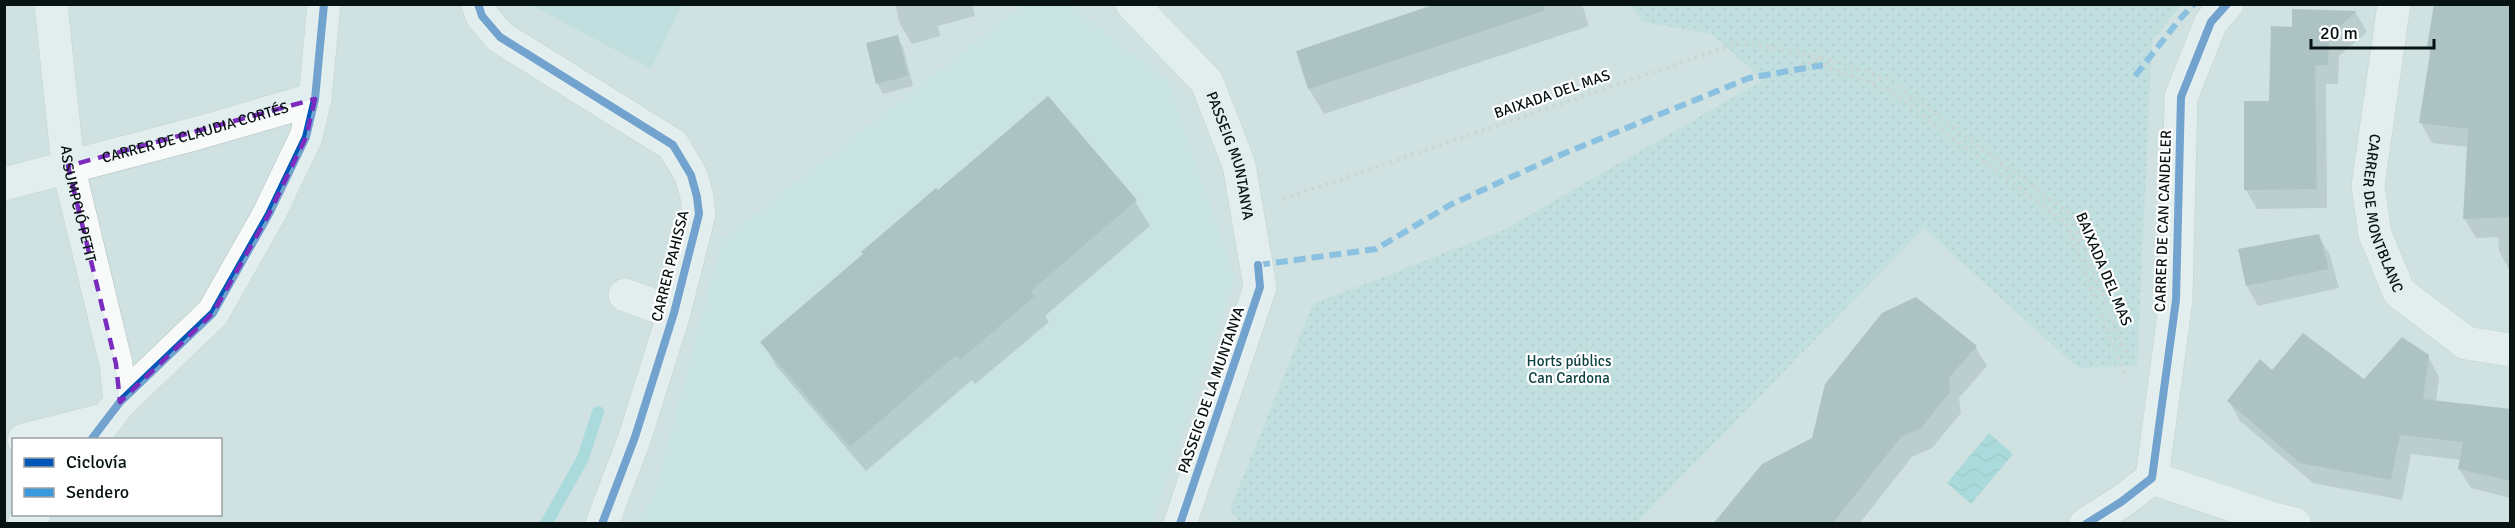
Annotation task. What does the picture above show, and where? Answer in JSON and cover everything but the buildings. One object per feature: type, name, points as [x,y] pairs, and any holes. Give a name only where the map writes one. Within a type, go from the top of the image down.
[{"type":"street","name":"ASSUMPCIÓ PETIT","points":[[51,4],[68,165],[116,364],[106,420]]},
{"type":"street","points":[[32,438],[106,420],[213,313],[274,204],[306,137],[315,99],[324,4]]},
{"type":"street","name":"CARRER PAHISSA","points":[[478,4],[482,16],[500,37],[673,145],[684,162],[697,197],[699,214],[674,313],[635,437],[602,524]]},
{"type":"street","name":"PASSEIG MUNTANYA","points":[[1132,4],[1207,82],[1239,165],[1258,265]]},
{"type":"street","name":"CARRER DE CAN CANDELER","points":[[2152,478],[2176,300],[2181,97],[2211,22],[2227,4]]},
{"type":"street","name":"CARRER DE MONTBLANC","points":[[2394,4],[2368,186],[2375,234],[2399,292],[2466,343],[2511,350]]},
{"type":"street","name":"CARRER DE CLAUDIA CORTÉS","points":[[4,184],[68,165],[198,134],[315,99]]},
{"type":"street","name":"PASSEIG DE LA MUNTANYA","points":[[1180,524],[1260,287],[1258,265]]},
{"type":"street","points":[[624,295],[674,313]]},
{"type":"street","points":[[2086,524],[2121,502],[2152,478],[2295,524]]},
{"type":"path","points":[[1779,73],[1823,58]]},
{"type":"highlighted area","points":[[315,99],[306,137],[269,214],[213,313],[120,402],[116,364],[68,166]]},
{"type":"shaded area","points":[[1022,5],[1070,5],[1168,80],[1235,279],[1153,523],[637,524],[654,494],[722,239]]},
{"type":"green space","points":[[682,4],[651,69],[531,5]]},
{"type":"green space","name":"Horts públics Can Cardona","points":[[1630,5],[2181,5],[2152,40],[2137,366],[2078,368],[1924,228],[1636,523],[1240,523],[1230,509],[1313,304],[1502,231],[1763,80],[1712,34],[1643,22]]},
{"type":"water","points":[[1989,433],[2013,454],[1971,504],[1947,483]]},
{"type":"waterway","points":[[546,524],[583,458],[598,412]]},
{"type":"marked path","points":[[2135,76],[2194,4]]},
{"type":"marked path","points":[[1258,265],[1376,249],[1450,205],[1553,158],[1749,78],[1823,65]]},
{"type":"cycle path","points":[[93,438],[120,402],[213,313],[269,214],[306,137],[315,99],[324,4]]},
{"type":"cycle path","points":[[478,4],[482,16],[500,37],[673,145],[691,175],[697,197],[699,214],[674,313],[635,437],[602,524]]},
{"type":"cycle path","points":[[2086,524],[2121,502],[2152,478],[2176,300],[2181,97],[2211,22],[2227,4]]},
{"type":"cycle path","points":[[1180,524],[1260,287],[1258,265]]}]
